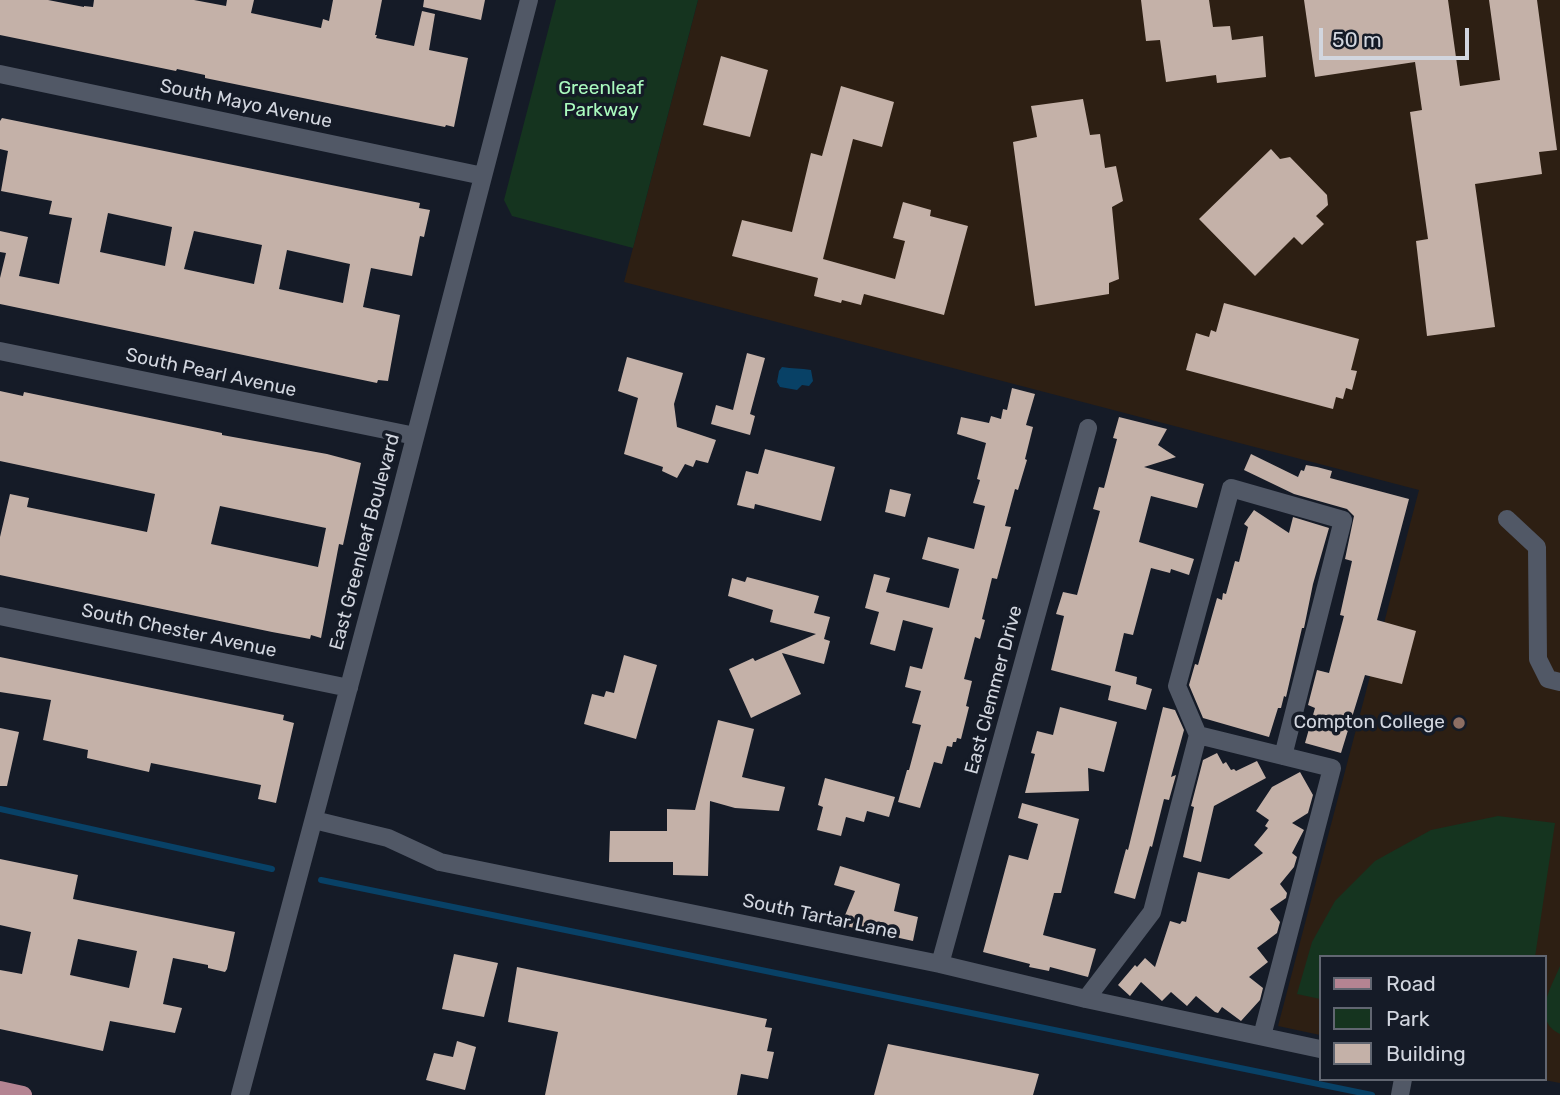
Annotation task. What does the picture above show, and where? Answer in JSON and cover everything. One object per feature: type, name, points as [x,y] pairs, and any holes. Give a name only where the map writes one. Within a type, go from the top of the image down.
[{"type":"main road","points":[[0,1090],[23,1095]]},
{"type":"street","name":"East Greenleaf Boulevard","points":[[240,1095],[529,0]]},
{"type":"street","name":"South Mayo Avenue","points":[[0,74],[483,176]]},
{"type":"street","name":"South Pearl Avenue","points":[[0,351],[415,436]]},
{"type":"street","name":"East Clemmer Drive","points":[[940,964],[1088,428]]},
{"type":"street","points":[[1086,999],[1152,912],[1198,735],[1177,686],[1231,488],[1343,520],[1283,756]]},
{"type":"street","points":[[1507,519],[1536,547],[1538,659],[1548,679],[1560,682]]},
{"type":"street","name":"South Chester Avenue","points":[[0,616],[348,688]]},
{"type":"street","points":[[1198,735],[1332,768],[1262,1036]]},
{"type":"street","name":"South Tartar Lane","points":[[314,820],[388,838],[440,862],[940,964],[1086,999],[1318,1049]]},
{"type":"shaded area","name":"Compton College","points":[[698,0],[1560,0],[1560,1083],[1546,1080],[1546,955],[1318,955],[1318,1035],[1278,1026],[1419,490],[624,282]]},
{"type":"green space","name":"Greenleaf Parkway","points":[[556,0],[698,0],[633,248],[512,216],[504,200]]},
{"type":"green space","points":[[1498,816],[1555,823],[1535,955],[1318,955],[1318,999],[1297,994],[1312,942],[1335,901],[1375,861],[1431,830]]},
{"type":"green space","points":[[1560,966],[1560,1034],[1551,1028],[1546,1020],[1548,993]]},
{"type":"water","points":[[782,367],[811,370],[813,381],[809,386],[802,385],[797,390],[780,387],[777,382]]},
{"type":"building","points":[[0,0],[48,0],[93,7],[94,0],[194,0],[226,6],[227,0],[254,0],[251,13],[321,28],[323,19],[329,21],[333,0],[382,0],[376,38],[414,46],[422,11],[435,14],[429,50],[468,58],[454,127],[445,127],[205,78],[205,75],[177,69],[176,71],[0,35]]},
{"type":"building","points":[[424,0],[485,0],[481,20],[423,7]]},
{"type":"building","points":[[1141,0],[1209,0],[1213,27],[1230,26],[1232,40],[1263,36],[1266,77],[1217,83],[1216,75],[1166,82],[1160,40],[1146,41]]},
{"type":"building","points":[[1304,0],[1448,0],[1460,86],[1500,80],[1489,0],[1537,0],[1557,150],[1539,152],[1542,174],[1475,184],[1495,327],[1427,336],[1416,241],[1428,239],[1410,112],[1422,110],[1415,62],[1315,77]]},
{"type":"building","points":[[721,56],[768,70],[750,137],[703,125]]},
{"type":"building","points":[[841,86],[894,102],[882,147],[853,139],[823,259],[895,279],[905,241],[893,238],[903,202],[931,210],[930,216],[968,226],[944,315],[864,294],[861,305],[814,296],[818,278],[732,256],[742,220],[792,232],[811,153],[822,156]]},
{"type":"building","points":[[1083,99],[1090,135],[1100,134],[1105,168],[1116,166],[1123,201],[1112,207],[1119,279],[1109,283],[1109,294],[1035,306],[1013,142],[1037,137],[1031,106]]},
{"type":"building","points":[[2,118],[420,203],[419,208],[430,210],[424,237],[420,236],[412,276],[371,268],[363,307],[400,315],[388,381],[378,380],[377,383],[0,304],[0,278],[6,253],[0,252],[0,231],[28,237],[19,276],[59,284],[72,218],[49,214],[52,201],[1,191],[8,151],[0,149]],"holes":[[[108,213],[172,227],[165,266],[100,252]],[[194,231],[262,245],[254,284],[184,269]],[[287,250],[350,264],[343,303],[279,289]]]},
{"type":"building","points":[[1271,149],[1280,159],[1290,157],[1327,195],[1328,205],[1316,216],[1324,224],[1302,245],[1294,237],[1255,276],[1199,219]]},
{"type":"building","points":[[1224,303],[1359,339],[1351,370],[1357,371],[1352,390],[1346,388],[1343,399],[1336,397],[1333,409],[1186,370],[1196,333],[1209,337],[1211,330],[1216,332]]},
{"type":"building","points":[[747,353],[765,358],[750,414],[755,416],[750,435],[711,424],[716,405],[733,410]]},
{"type":"building","points":[[627,357],[683,373],[674,404],[677,427],[716,440],[708,463],[696,460],[693,467],[685,464],[677,478],[662,471],[663,467],[624,454],[638,398],[618,391]]},
{"type":"building","points":[[1012,388],[1035,394],[1026,425],[1033,427],[1025,459],[1027,460],[1018,490],[1015,489],[1005,526],[1011,527],[997,579],[992,578],[980,639],[975,637],[964,679],[972,681],[961,739],[957,738],[952,747],[947,746],[942,764],[934,762],[920,808],[898,802],[921,725],[912,723],[921,691],[905,687],[910,666],[922,669],[933,628],[903,620],[895,651],[870,644],[879,612],[865,608],[874,574],[890,578],[886,592],[949,608],[959,569],[922,559],[928,537],[974,549],[985,506],[973,503],[986,443],[957,434],[961,417],[989,423],[991,416],[1001,419],[1003,409],[1007,410]]},
{"type":"building","points":[[0,391],[23,396],[24,392],[361,463],[343,545],[339,544],[321,638],[311,635],[310,639],[272,632],[0,575],[0,537],[10,494],[29,498],[27,507],[147,532],[155,494],[0,461]],"holes":[[[220,506],[326,528],[318,567],[211,544]]]},
{"type":"building","points":[[1119,417],[1167,429],[1158,445],[1176,457],[1144,467],[1204,484],[1197,508],[1151,496],[1139,542],[1194,559],[1189,575],[1171,569],[1170,573],[1151,568],[1133,635],[1124,633],[1115,671],[1137,677],[1136,684],[1152,689],[1146,710],[1108,700],[1111,686],[1051,670],[1064,616],[1056,614],[1063,592],[1077,595],[1100,511],[1093,509],[1099,487],[1104,488],[1117,439],[1113,438]]},
{"type":"building","points":[[765,449],[835,467],[821,521],[755,504],[754,509],[737,505],[746,471],[758,474]]},
{"type":"building","points":[[1251,454],[1298,477],[1306,465],[1317,467],[1332,471],[1330,478],[1409,499],[1377,620],[1416,631],[1402,684],[1365,675],[1341,753],[1305,743],[1315,708],[1308,705],[1317,670],[1329,673],[1344,616],[1340,615],[1352,561],[1345,559],[1354,516],[1347,509],[1294,494],[1244,470]]},
{"type":"building","points":[[890,489],[911,494],[905,517],[885,512]]},
{"type":"building","points":[[1254,510],[1289,533],[1293,517],[1329,528],[1286,697],[1284,696],[1281,708],[1278,708],[1269,737],[1203,718],[1189,685],[1195,664],[1198,665],[1217,598],[1222,600],[1223,593],[1226,594],[1235,561],[1239,562],[1248,527],[1244,524]]},
{"type":"building","points":[[747,577],[819,596],[814,613],[830,617],[824,639],[830,641],[824,664],[782,653],[801,694],[751,718],[729,669],[753,658],[755,661],[816,634],[770,622],[773,610],[728,596],[732,578],[745,582]]},
{"type":"building","points":[[624,655],[657,665],[636,739],[584,724],[592,694],[604,697],[606,691],[614,693]]},
{"type":"building","points":[[0,657],[284,715],[283,720],[294,723],[276,803],[258,799],[261,785],[151,763],[149,772],[87,758],[88,750],[43,740],[51,700],[0,692]]},
{"type":"building","points":[[1060,707],[1117,722],[1104,772],[1088,768],[1089,791],[1025,793],[1035,754],[1031,753],[1037,731],[1053,735]]},
{"type":"building","points":[[1163,707],[1175,710],[1184,730],[1171,777],[1176,775],[1169,800],[1164,799],[1135,899],[1114,893],[1126,849],[1128,850]]},
{"type":"building","points":[[718,720],[754,729],[742,777],[785,787],[779,811],[735,808],[710,801],[708,876],[673,875],[673,862],[609,862],[610,831],[667,831],[667,809],[695,810]]},
{"type":"building","points":[[0,728],[19,732],[7,786],[0,786]]},
{"type":"building","points":[[1217,753],[1223,764],[1226,762],[1231,770],[1236,771],[1257,761],[1266,778],[1214,806],[1201,862],[1183,857],[1194,807],[1191,806],[1203,760]]},
{"type":"building","points":[[1300,772],[1313,795],[1308,813],[1292,823],[1304,830],[1292,853],[1297,857],[1294,867],[1280,884],[1287,893],[1286,898],[1270,909],[1280,922],[1277,933],[1257,948],[1268,962],[1249,977],[1263,988],[1260,1000],[1241,1021],[1222,1007],[1218,1013],[1215,1012],[1196,996],[1187,1006],[1171,992],[1162,1001],[1141,982],[1130,996],[1118,985],[1135,965],[1137,967],[1145,958],[1155,967],[1170,921],[1180,924],[1182,921],[1186,922],[1198,872],[1229,879],[1263,853],[1254,845],[1268,828],[1265,826],[1269,820],[1256,811],[1272,787]]},
{"type":"building","points":[[825,778],[895,797],[889,817],[867,811],[864,822],[846,817],[841,836],[817,830],[823,807],[818,805]]},
{"type":"building","points":[[1022,803],[1079,819],[1061,893],[1054,893],[1043,935],[1096,949],[1088,977],[1050,967],[1049,971],[1029,967],[1030,964],[983,952],[1009,855],[1028,860],[1038,824],[1018,818]]},
{"type":"building","points":[[0,859],[78,875],[73,899],[235,932],[225,972],[208,968],[208,965],[173,958],[163,1004],[182,1008],[175,1033],[110,1021],[103,1051],[0,1029],[0,970],[22,974],[31,932],[0,925]],"holes":[[[78,939],[137,951],[129,988],[70,975]]]},
{"type":"building","points":[[840,866],[900,884],[894,911],[918,917],[913,941],[841,925],[855,891],[834,885]]},
{"type":"building","points":[[454,954],[498,963],[484,1017],[442,1009]]},
{"type":"building","points":[[517,967],[767,1019],[765,1027],[772,1028],[767,1051],[774,1052],[768,1079],[741,1074],[737,1095],[545,1095],[558,1032],[508,1022]]},
{"type":"building","points":[[457,1041],[476,1047],[465,1090],[426,1080],[434,1053],[453,1057]]},
{"type":"building","points":[[888,1044],[1039,1074],[1033,1095],[874,1095]]},
{"type":"waterway","points":[[0,809],[272,869]]},
{"type":"waterway","points":[[321,880],[1372,1095]]},
{"type":"place","name":"Compton College","points":[[1459,723]]}]
